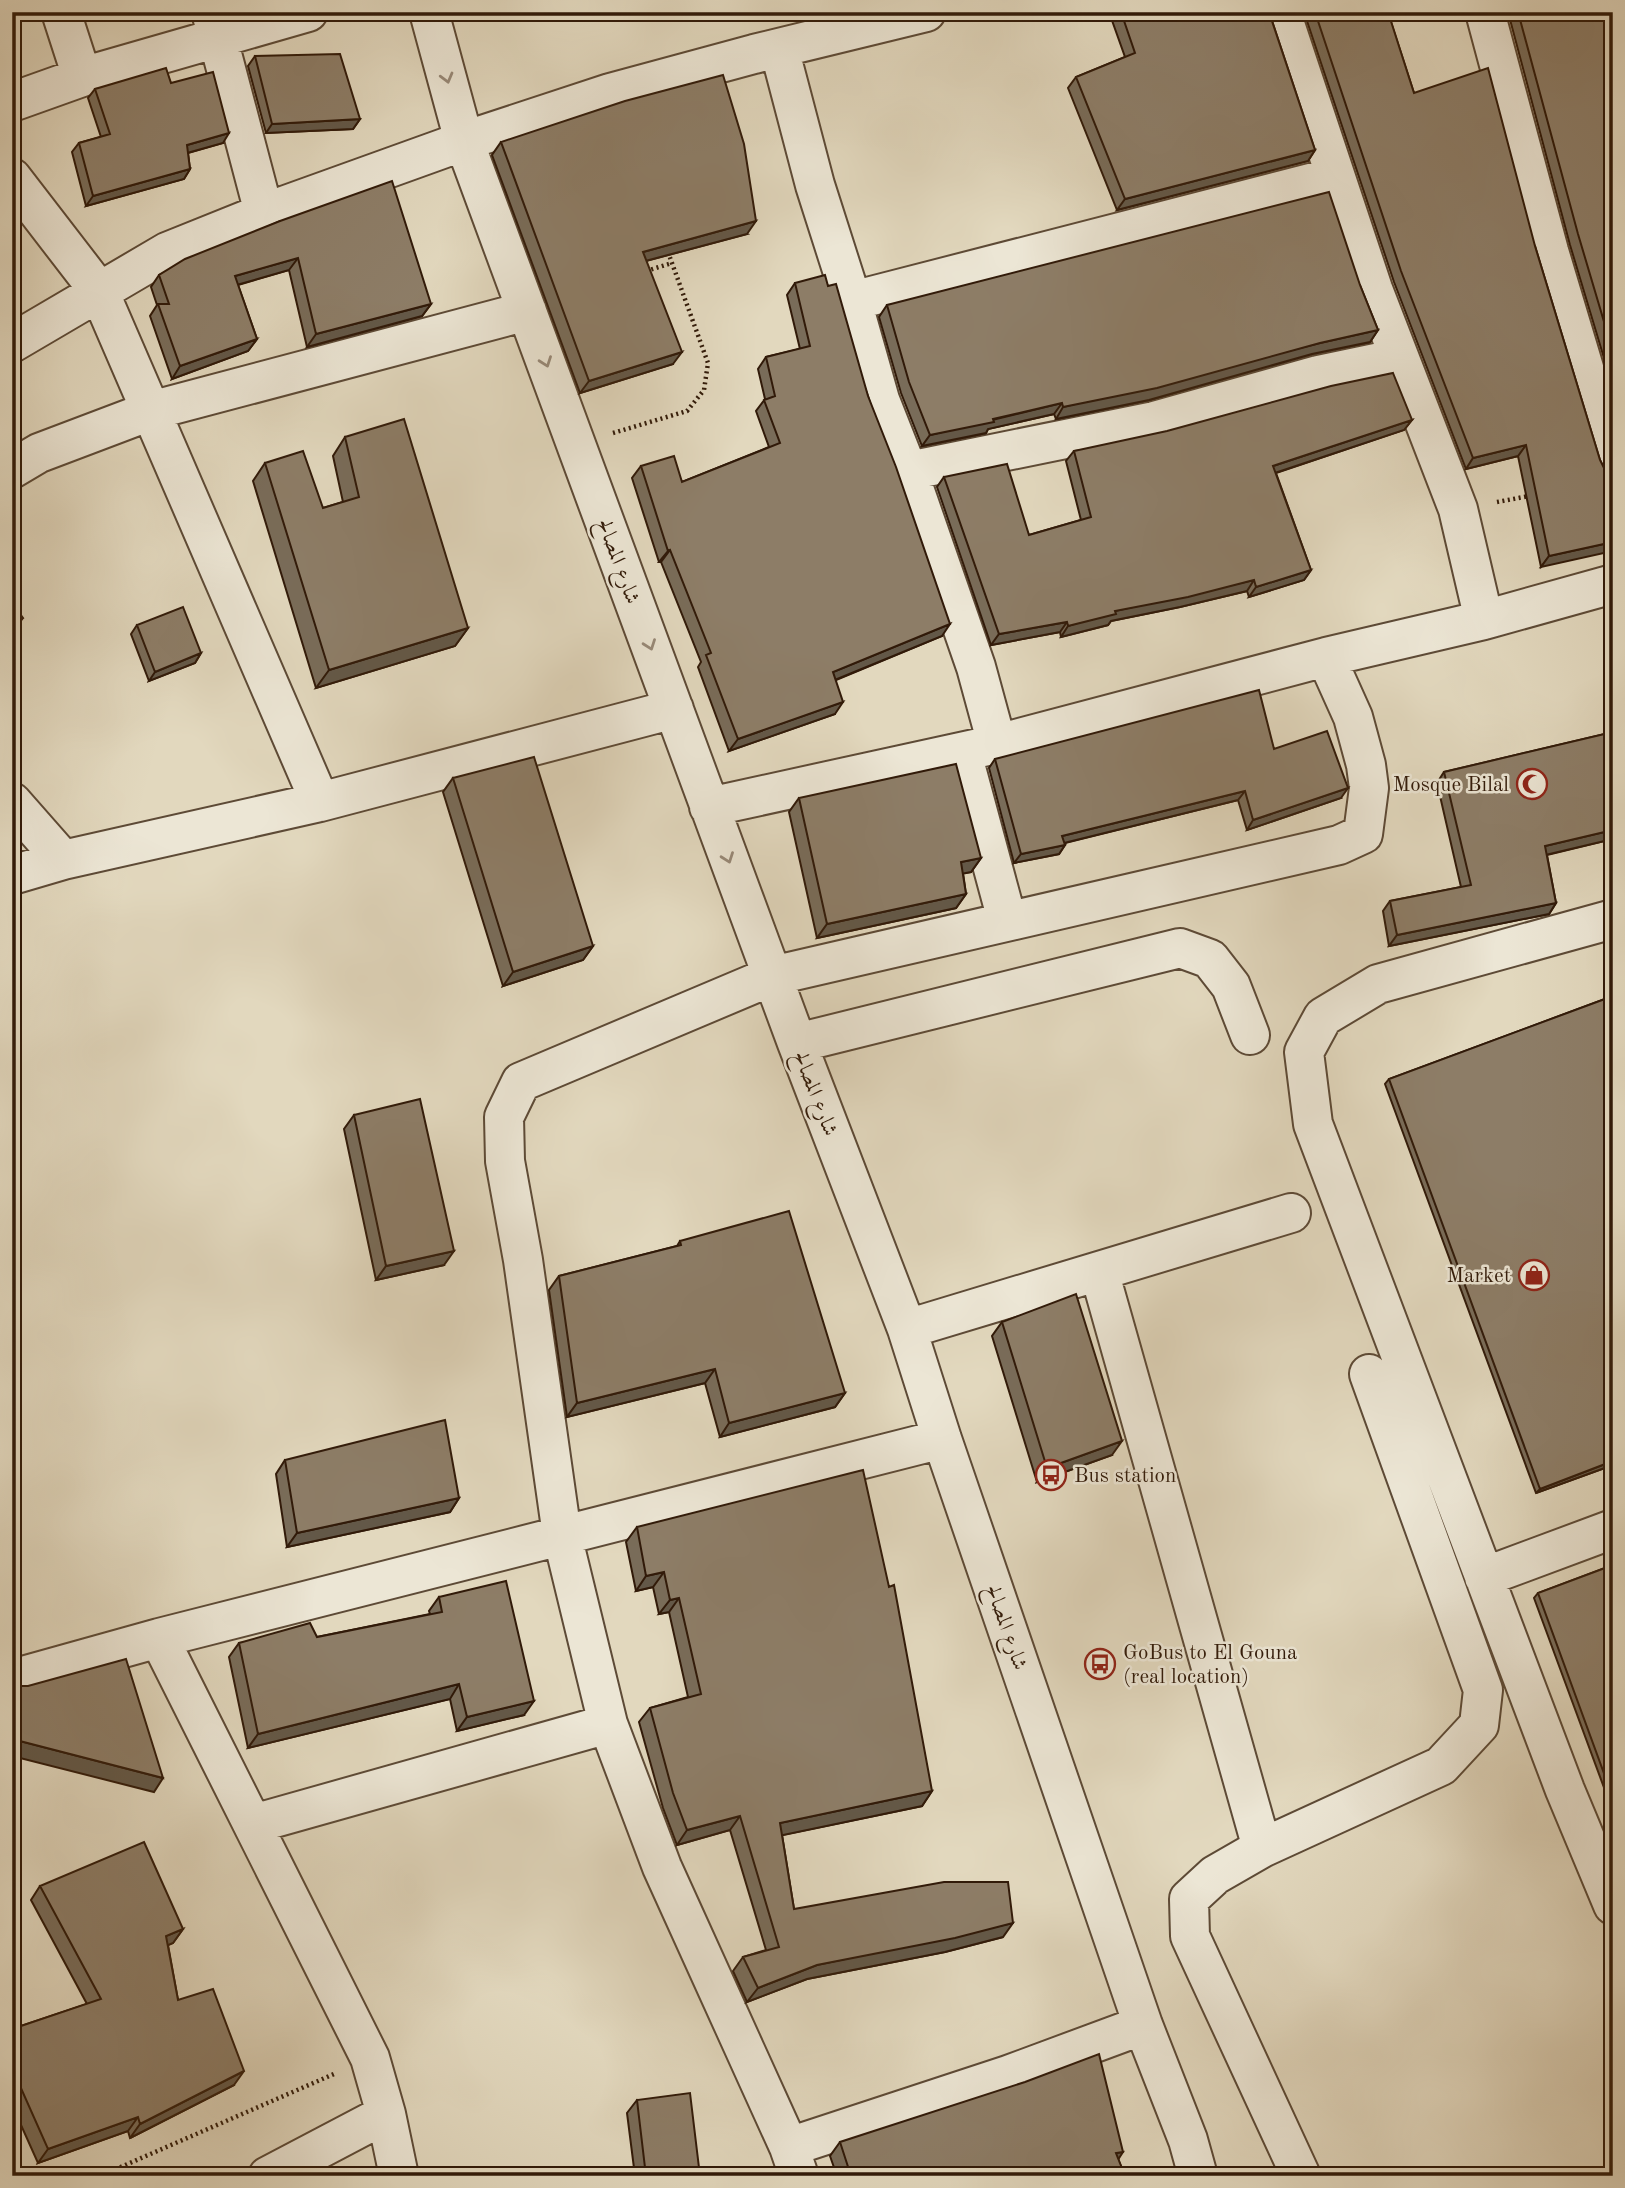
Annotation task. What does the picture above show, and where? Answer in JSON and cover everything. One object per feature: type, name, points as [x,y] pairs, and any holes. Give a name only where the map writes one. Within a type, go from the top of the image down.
[{"type":"street","points":[[61,12],[82,77]]},
{"type":"street","points":[[12,102],[214,25],[308,12]]},
{"type":"street","name":"شارع المصالح","points":[[429,12],[464,141],[709,807],[907,1329],[942,1439],[1143,2025],[1188,2140],[1198,2176]]},
{"type":"street","points":[[12,343],[167,252],[264,213],[464,141],[610,93],[926,12]]},
{"type":"street","points":[[1281,12],[1334,177],[1399,358],[1458,509],[1484,620]]},
{"type":"street","points":[[1485,12],[1549,251],[1613,465]]},
{"type":"street","points":[[214,25],[264,213]]},
{"type":"street","points":[[779,48],[815,185],[880,400],[908,471],[976,667],[979,748],[1007,920]]},
{"type":"street","points":[[852,301],[1334,177]]},
{"type":"street","points":[[12,178],[99,291],[320,802]]},
{"type":"street","points":[[12,469],[39,453],[150,411],[527,311]]},
{"type":"street","points":[[908,471],[1154,421],[1318,376],[1399,358]]},
{"type":"street","points":[[709,807],[979,748],[1326,657],[1484,620],[1613,584]]},
{"type":"street","points":[[1143,2025],[794,2161],[662,1867],[608,1724],[562,1535],[525,1274],[505,1161],[504,1117],[521,1082],[772,975],[1339,845],[1363,834],[1369,788],[1366,765],[1353,717],[1326,657]]},
{"type":"street","points":[[12,875],[63,860],[320,802],[674,709]]},
{"type":"street","points":[[12,802],[63,860]]},
{"type":"street","points":[[1613,919],[1378,984],[1323,1017],[1304,1052],[1313,1124],[1565,1790],[1613,1905]]},
{"type":"street","points":[[797,1042],[1180,948],[1210,959],[1231,986],[1250,1035]]},
{"type":"street","points":[[907,1329],[1291,1213]]},
{"type":"street","points":[[1099,1272],[1262,1848]]},
{"type":"street","points":[[1301,2176],[1191,1936],[1189,1899],[1215,1875],[1262,1848],[1441,1766],[1479,1725],[1483,1690],[1369,1374]]},
{"type":"street","points":[[12,1679],[159,1638],[942,1439]]},
{"type":"street","points":[[1484,1577],[1613,1529]]},
{"type":"street","points":[[159,1638],[370,2058],[386,2114],[398,2176]]},
{"type":"street","points":[[253,1824],[608,1724]]},
{"type":"street","points":[[268,2176],[386,2114]]},
{"type":"path","points":[[576,445],[687,411],[704,390],[708,363],[667,250]]},
{"type":"path","points":[[646,272],[672,263]]},
{"type":"path","points":[[1458,509],[1536,494]]},
{"type":"path","points":[[100,2176],[370,2058]]},
{"type":"building","points":[[1121,12],[1269,12],[1315,150],[1125,199],[1076,77],[1135,53]]},
{"type":"building","points":[[1315,12],[1388,12],[1414,93],[1488,68],[1535,246],[1600,460],[1605,470],[1613,474],[1613,542],[1549,556],[1526,445],[1473,458],[1401,271]]},
{"type":"building","points":[[1518,12],[1613,12],[1613,352],[1578,234]]},
{"type":"building","points":[[340,54],[360,119],[272,124],[255,56]]},
{"type":"building","points":[[166,68],[171,83],[213,72],[229,133],[187,145],[190,169],[93,196],[79,143],[110,134],[95,89]]},
{"type":"building","points":[[723,75],[744,144],[756,221],[643,252],[682,352],[589,381],[501,142],[625,101]]},
{"type":"building","points":[[392,181],[431,304],[316,334],[298,258],[235,276],[257,339],[180,366],[158,304],[169,304],[159,275],[185,259]]},
{"type":"building","points":[[1329,192],[1378,330],[1320,343],[1157,388],[1063,407],[1062,403],[993,419],[994,422],[930,435],[909,382],[887,305]]},
{"type":"building","points":[[825,275],[828,286],[836,284],[868,396],[896,467],[950,624],[833,672],[843,702],[738,739],[706,655],[711,653],[670,550],[668,551],[641,466],[674,456],[682,482],[780,443],[764,400],[775,396],[766,357],[810,346],[795,283]]},
{"type":"building","points":[[1393,373],[1412,420],[1273,466],[1311,570],[1256,587],[1254,580],[1188,597],[1115,611],[1116,614],[1068,626],[1067,622],[999,634],[944,477],[1007,464],[1029,535],[1091,517],[1074,451],[1167,431],[1331,386]]},
{"type":"building","points":[[404,419],[468,628],[329,670],[265,463],[303,451],[323,508],[359,497],[345,437]]},
{"type":"building","points":[[12,603],[23,618],[12,625]]},
{"type":"building","points":[[183,607],[201,653],[155,672],[137,625]]},
{"type":"building","points":[[1259,690],[1274,749],[1327,731],[1348,788],[1253,820],[1245,791],[1062,836],[1065,845],[1021,854],[995,759]]},
{"type":"building","points":[[1613,732],[1613,830],[1545,846],[1556,903],[1397,935],[1390,901],[1471,885],[1444,772]]},
{"type":"building","points":[[534,757],[593,946],[513,972],[453,778]]},
{"type":"building","points":[[956,764],[981,858],[961,862],[966,894],[827,924],[799,798]]},
{"type":"building","name":"Market","points":[[1613,996],[1613,1461],[1540,1489],[1389,1079]]},
{"type":"building","points":[[420,1099],[454,1251],[386,1266],[354,1115]]},
{"type":"building","points":[[789,1211],[845,1393],[729,1423],[715,1369],[577,1403],[559,1276],[681,1245],[680,1241]]},
{"type":"building","points":[[1076,1294],[1122,1441],[1047,1468],[1002,1322]]},
{"type":"building","points":[[445,1420],[459,1498],[297,1533],[285,1460]]},
{"type":"building","points":[[863,1470],[889,1587],[894,1585],[932,1791],[780,1823],[794,1909],[944,1882],[1008,1882],[1013,1923],[955,1938],[817,1965],[758,1988],[743,1957],[779,1947],[740,1816],[687,1830],[673,1793],[650,1708],[701,1694],[679,1598],[670,1600],[664,1572],[646,1576],[637,1527]]},
{"type":"building","points":[[1613,1565],[1613,1798],[1538,1593]]},
{"type":"building","points":[[506,1581],[534,1701],[467,1717],[459,1684],[258,1734],[239,1643],[310,1623],[317,1637],[442,1612],[439,1597]]},
{"type":"building","points":[[126,1659],[163,1778],[12,1739],[12,1684],[28,1686]]},
{"type":"building","points":[[144,1842],[183,1929],[166,1936],[178,2000],[213,1989],[244,2071],[140,2124],[138,2117],[48,2149],[12,2068],[12,2029],[101,1999],[40,1886]]},
{"type":"building","points":[[1099,2054],[1123,2152],[1116,2153],[1125,2176],[851,2176],[840,2142],[1025,2082]]},
{"type":"building","points":[[690,2093],[700,2176],[646,2176],[637,2100]]},
{"type":"place","name":"Mosque Bilal","points":[[1532,784]]},
{"type":"place","name":"Market","points":[[1534,1275]]},
{"type":"place","name":"Bus station","points":[[1051,1475]]},
{"type":"place","name":"GoBus to El Gouna (real location)","points":[[1100,1664]]}]
